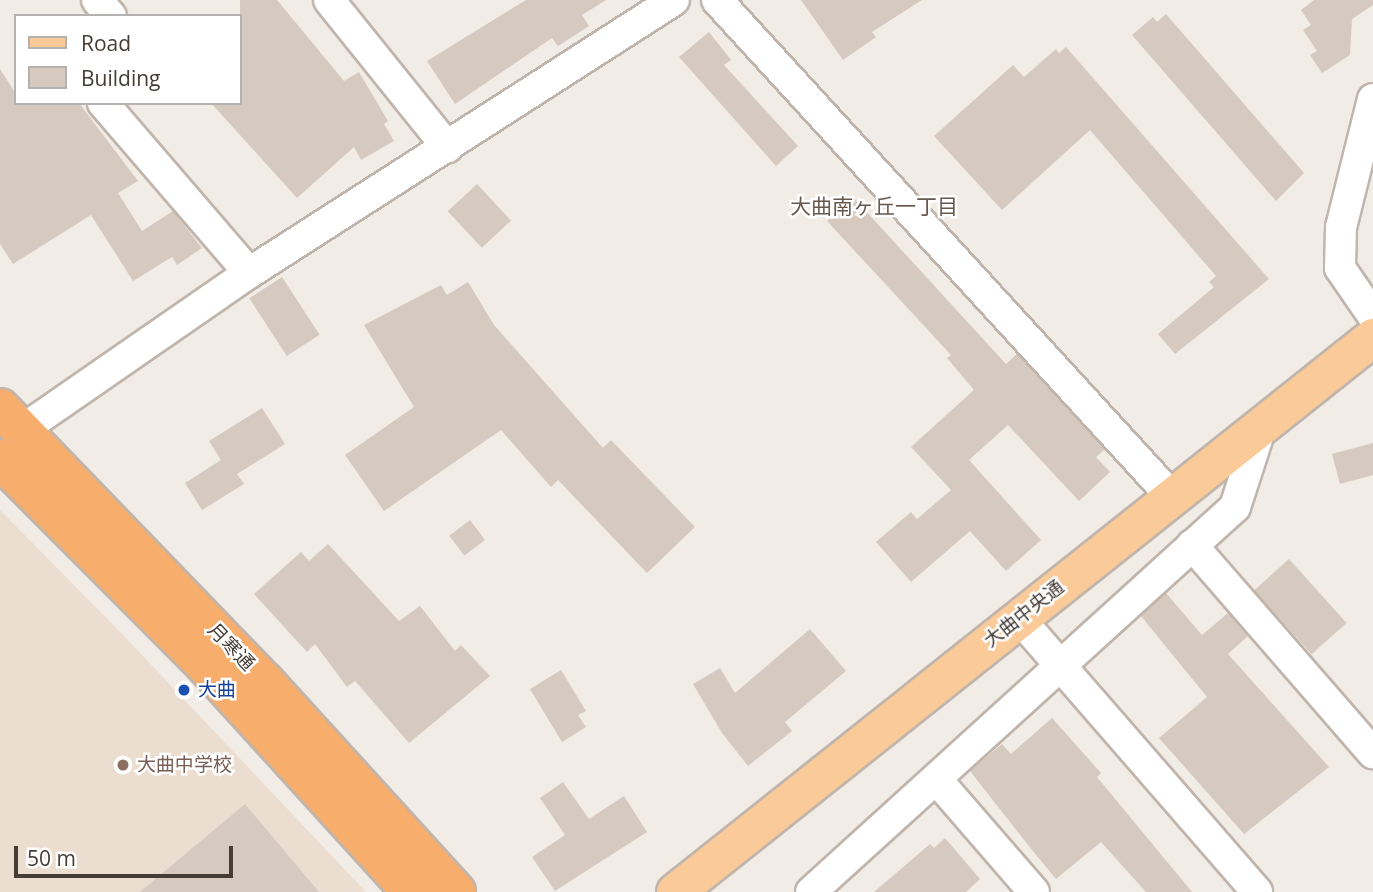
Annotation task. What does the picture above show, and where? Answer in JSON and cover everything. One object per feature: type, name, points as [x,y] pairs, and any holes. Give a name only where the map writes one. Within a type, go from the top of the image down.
[{"type":"highway","name":"月寒通","points":[[7,432],[206,666],[412,892]]},
{"type":"highway","name":"月寒通","points":[[7,432],[265,682],[457,892]]},
{"type":"main road","name":"大曲中央通","points":[[675,892],[1373,337]]},
{"type":"street","points":[[97,0],[109,14]]},
{"type":"street","points":[[7,432],[674,0]]},
{"type":"street","points":[[717,0],[1172,497]]},
{"type":"street","points":[[333,1],[447,147]]},
{"type":"street","points":[[1373,99],[1341,227],[1340,268],[1373,316]]},
{"type":"street","points":[[105,105],[249,273]]},
{"type":"street","points":[[811,892],[1235,507],[1262,424]]},
{"type":"street","points":[[1192,545],[1373,753]]},
{"type":"street","points":[[1019,618],[1257,892]]},
{"type":"street","points":[[937,780],[1034,892]]},
{"type":"shaded area","name":"大曲中学校","points":[[0,510],[126,638],[366,892],[0,892]]},
{"type":"building","points":[[240,0],[277,0],[344,81],[359,72],[388,121],[384,124],[394,141],[361,160],[354,147],[297,198],[213,105],[242,105]]},
{"type":"building","points":[[526,0],[606,0],[582,15],[589,26],[558,46],[552,38],[455,104],[427,61]]},
{"type":"building","points":[[801,0],[922,0],[872,32],[876,37],[843,60]]},
{"type":"building","points":[[1314,0],[1373,0],[1373,5],[1352,19],[1350,55],[1322,73],[1310,55],[1317,51],[1303,30],[1311,25],[1301,10]]},
{"type":"building","points":[[1166,14],[1304,173],[1276,201],[1132,35],[1153,17],[1157,22]]},
{"type":"building","points":[[709,32],[731,60],[724,65],[798,146],[776,166],[679,57]]},
{"type":"building","points":[[1066,47],[1269,279],[1175,354],[1158,334],[1214,287],[1209,282],[1216,276],[1090,130],[1002,210],[934,136],[1013,65],[1024,77],[1056,49],[1059,53]]},
{"type":"building","points":[[0,69],[14,91],[14,105],[81,105],[138,181],[118,193],[142,231],[173,211],[202,248],[177,265],[172,257],[133,281],[91,215],[13,264],[0,244]]},
{"type":"building","points":[[477,184],[511,221],[482,248],[448,211]]},
{"type":"building","points":[[853,197],[1006,364],[1017,354],[1105,449],[1096,457],[1110,472],[1079,501],[1008,425],[969,460],[1041,540],[1006,571],[970,531],[911,582],[876,542],[911,512],[917,519],[951,490],[911,447],[974,390],[947,358],[951,355],[827,221]]},
{"type":"building","points":[[282,277],[320,335],[287,356],[249,298]]},
{"type":"building","points":[[468,282],[494,325],[603,448],[611,440],[695,527],[647,573],[558,480],[551,487],[501,430],[384,511],[345,455],[414,407],[364,325],[441,285],[447,295]]},
{"type":"building","points":[[262,408],[285,444],[237,474],[244,484],[202,510],[185,483],[221,460],[209,441]]},
{"type":"building","points":[[1373,443],[1373,475],[1340,484],[1332,454]]},
{"type":"building","points":[[470,520],[485,540],[464,556],[449,536]]},
{"type":"building","points":[[328,544],[399,621],[420,606],[455,651],[461,645],[490,676],[409,743],[355,681],[347,687],[315,644],[307,652],[254,594],[301,552],[309,561]]},
{"type":"building","points":[[1289,559],[1347,623],[1312,654],[1254,590]]},
{"type":"building","points":[[1166,593],[1202,635],[1228,613],[1248,636],[1228,654],[1329,767],[1244,834],[1159,738],[1207,697],[1141,616]]},
{"type":"building","points":[[810,629],[846,671],[785,722],[792,731],[748,766],[722,733],[693,684],[720,668],[735,693]]},
{"type":"building","points":[[561,670],[586,711],[578,715],[586,727],[562,742],[530,689]]},
{"type":"building","points":[[1052,718],[1101,773],[1097,777],[1192,892],[1146,892],[1101,842],[1056,879],[1032,850],[970,771],[1002,744],[1011,754]]},
{"type":"building","points":[[563,782],[589,819],[624,796],[647,832],[555,891],[532,857],[565,835],[540,798]]},
{"type":"building","points":[[245,804],[319,892],[140,892]]},
{"type":"building","points":[[945,838],[980,879],[966,892],[874,892],[930,844],[934,848]]},
{"type":"place","name":"大曲","points":[[184,690]]},
{"type":"place","name":"大曲中学校","points":[[123,765]]},
{"type":"district","name":"大曲南ヶ丘一丁目","points":[[874,206]]}]
